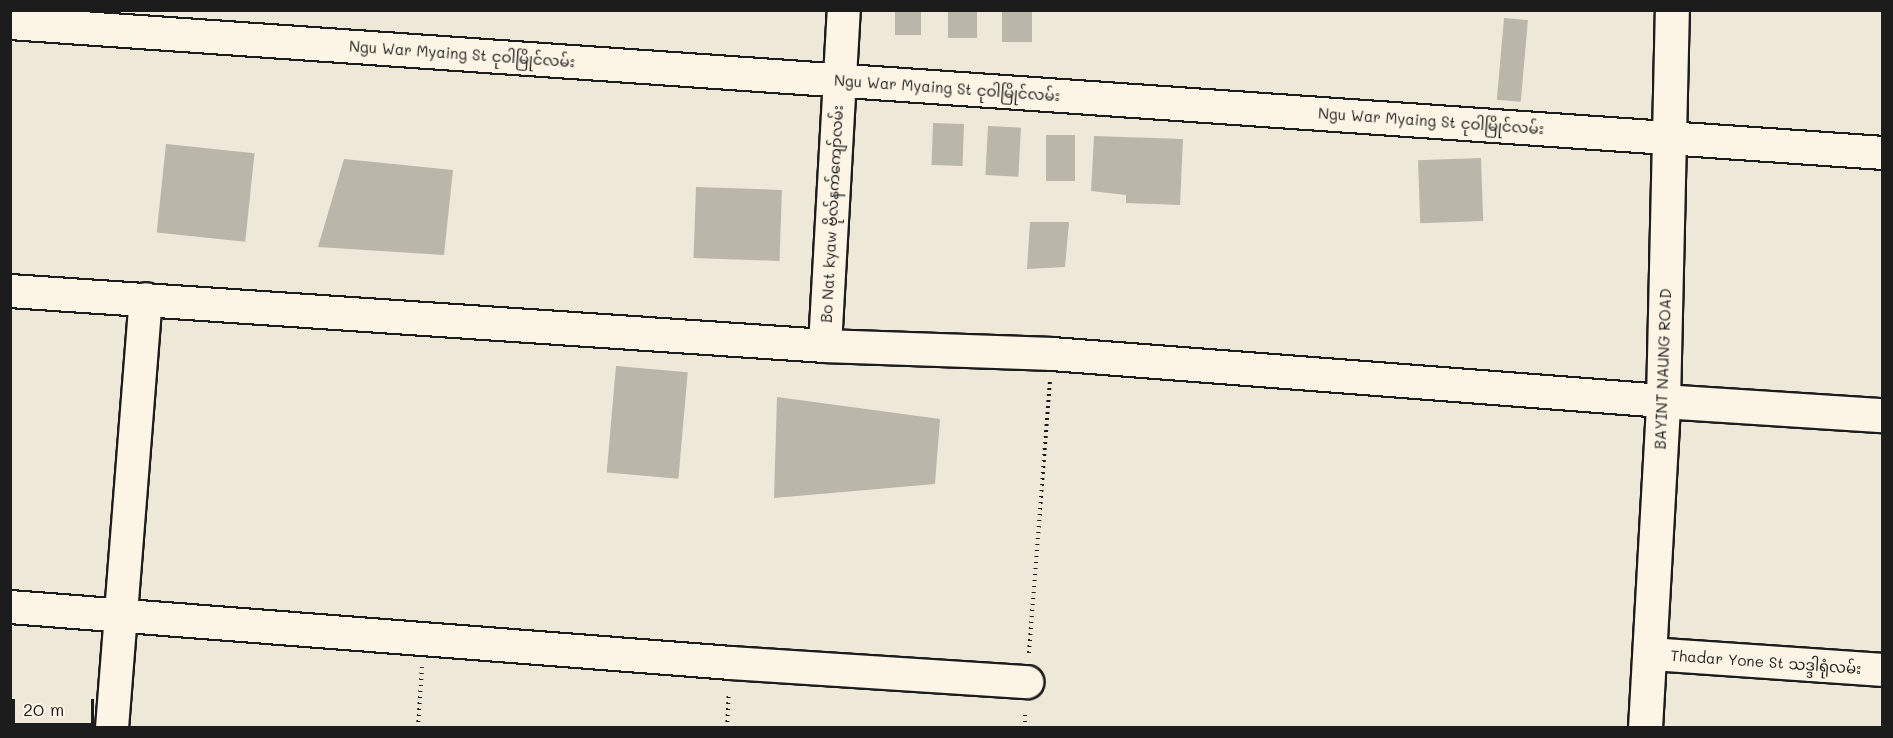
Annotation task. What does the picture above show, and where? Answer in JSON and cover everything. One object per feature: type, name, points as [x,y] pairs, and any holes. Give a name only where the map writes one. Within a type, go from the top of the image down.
[{"type":"main road","name":"BAYINT NAUNG ROAD","points":[[1645,728],[1663,401],[1672,10]]},
{"type":"main road","points":[[1663,401],[1882,415]]},
{"type":"street","name":"Bo Nat kyaw ဗိုလ်နက်ကျော်လမ်း","points":[[825,346],[844,10]]},
{"type":"street","name":"Ngu War Myaing St ငုဝါမြိုင်လမ်း","points":[[10,23],[1882,153]]},
{"type":"street","points":[[10,291],[825,346],[1052,354],[1663,401]]},
{"type":"street","points":[[112,728],[146,299]]},
{"type":"street","points":[[10,607],[732,663],[1027,682]]},
{"type":"street","name":"Thadar Yone St သဒ္ဒါရုံလမ်း","points":[[1650,654],[1882,670]]},
{"type":"path","points":[[1025,728],[1052,354]]},
{"type":"path","points":[[418,728],[424,640]]},
{"type":"path","points":[[727,728],[732,663]]},
{"type":"building","points":[[895,10],[921,10],[921,35],[895,35]]},
{"type":"building","points":[[948,10],[977,10],[977,38],[948,38]]},
{"type":"building","points":[[1002,10],[1032,10],[1032,42],[1002,42]]},
{"type":"building","points":[[1504,18],[1528,20],[1521,102],[1497,100]]},
{"type":"building","points":[[933,123],[964,124],[963,166],[932,165]]},
{"type":"building","points":[[988,126],[1021,128],[1018,177],[985,175]]},
{"type":"building","points":[[1046,135],[1075,135],[1075,181],[1046,181]]},
{"type":"building","points":[[1094,136],[1183,139],[1180,205],[1126,203],[1126,195],[1091,191]]},
{"type":"building","points":[[166,144],[255,153],[245,242],[157,233]]},
{"type":"building","points":[[1481,158],[1483,221],[1420,223],[1418,160]]},
{"type":"building","points":[[344,159],[453,170],[444,255],[318,247]]},
{"type":"building","points":[[696,187],[782,190],[779,261],[694,258]]},
{"type":"building","points":[[1030,222],[1069,222],[1065,267],[1027,269]]},
{"type":"building","points":[[616,366],[688,372],[678,479],[607,473]]},
{"type":"building","points":[[777,397],[940,419],[935,484],[774,498]]}]
